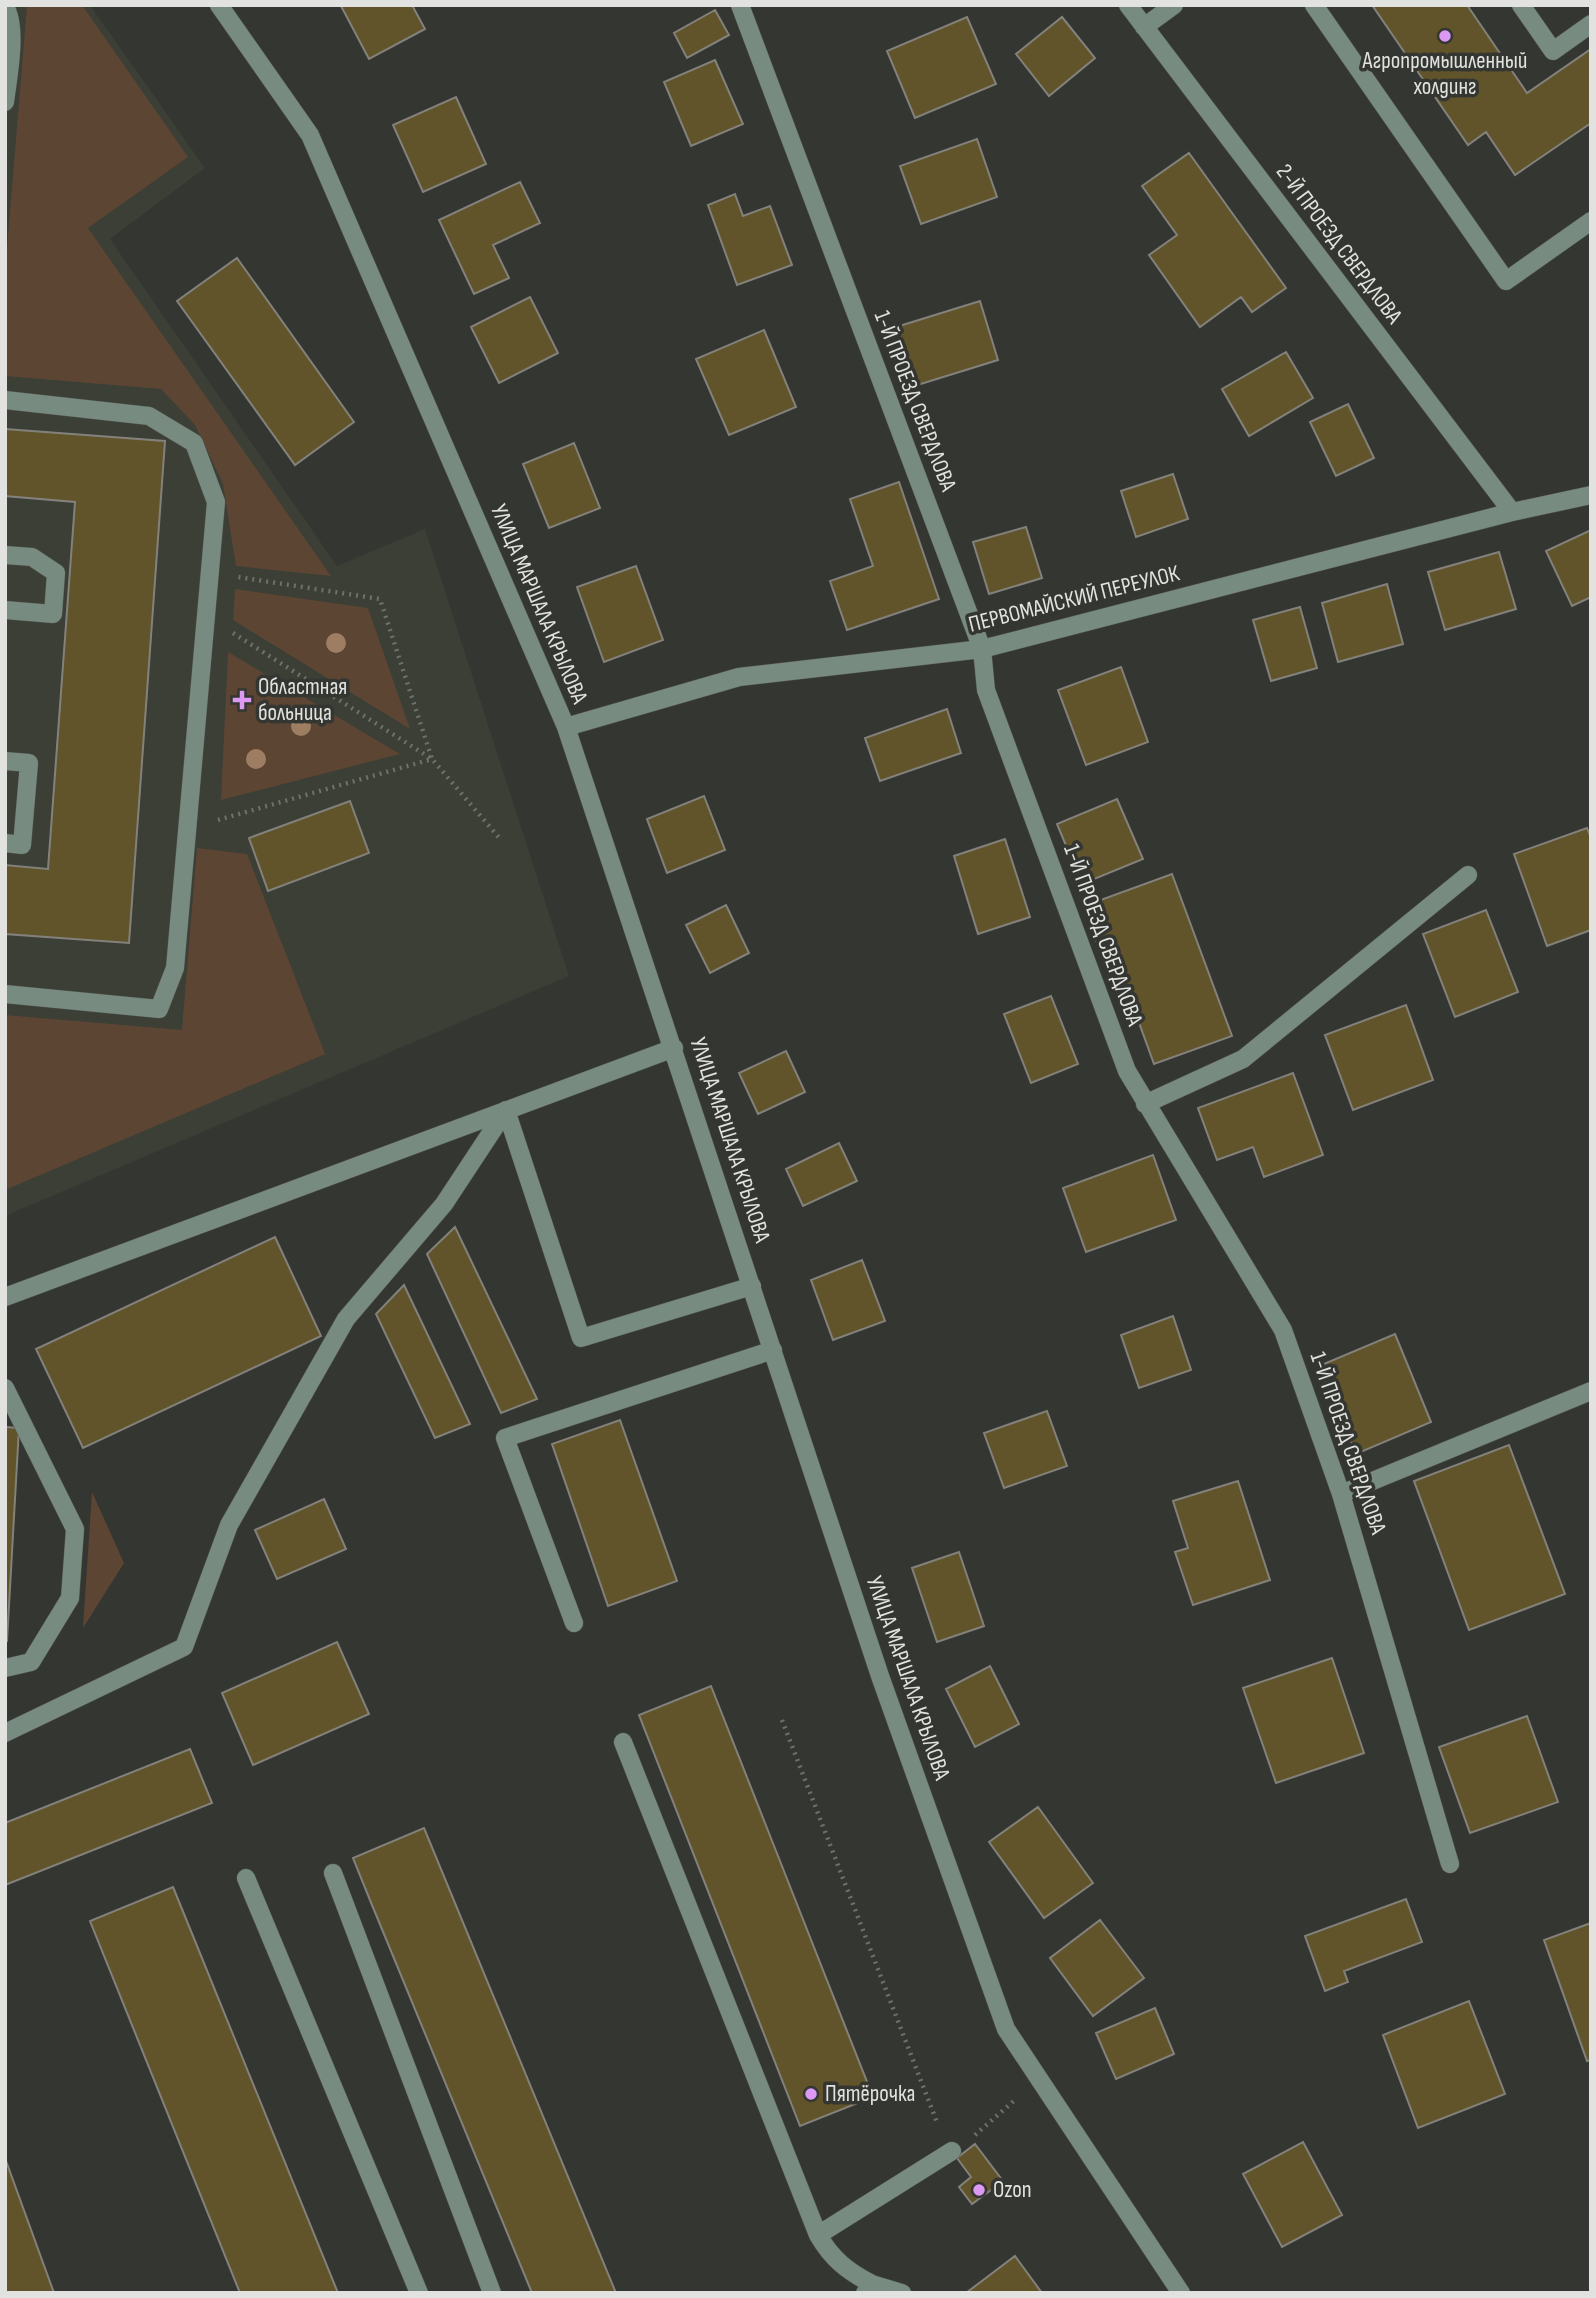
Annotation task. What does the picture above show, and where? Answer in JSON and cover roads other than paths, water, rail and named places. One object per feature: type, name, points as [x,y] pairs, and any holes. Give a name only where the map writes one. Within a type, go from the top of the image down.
[{"type":"street","name":"УЛИЦА МАРШАЛА КРЫЛОВА","points":[[219,5],[310,135],[566,727],[880,1676],[1006,2029],[1181,2293]]},
{"type":"street","name":"1-Й ПРОЕЗД СВЕРДЛОВА","points":[[740,5],[982,649],[986,690],[1127,1071],[1144,1104],[1283,1329],[1341,1494],[1450,1864]]},
{"type":"street","name":"2-Й ПРОЕЗД СВЕРДЛОВА","points":[[1128,5],[1512,512]]},
{"type":"street","points":[[1144,27],[1174,5]]},
{"type":"street","points":[[1314,5],[1506,281],[1591,221]]},
{"type":"street","points":[[1521,5],[1553,51],[1591,24]]},
{"type":"street","points":[[5,7],[10,14],[10,48],[5,102]]},
{"type":"street","points":[[5,400],[149,416],[194,443],[216,502],[175,968],[159,1009],[5,993]]},
{"type":"street","name":"ПЕРВОМАЙСКИЙ ПЕРЕУЛОК","points":[[566,727],[739,677],[982,649],[1512,512],[1591,495]]},
{"type":"street","points":[[5,555],[32,557],[57,573],[53,614],[5,610]]},
{"type":"street","points":[[5,761],[29,763],[22,845],[5,843]]},
{"type":"street","points":[[1144,1104],[1243,1059],[1468,874]]},
{"type":"street","points":[[5,1297],[674,1048]]},
{"type":"street","points":[[506,1110],[581,1338],[752,1286]]},
{"type":"street","points":[[5,1732],[184,1647],[229,1525],[346,1319],[444,1204],[506,1110]]},
{"type":"street","points":[[574,1623],[505,1438],[774,1350]]},
{"type":"street","points":[[5,1388],[75,1529],[70,1598],[31,1662],[5,1668]]},
{"type":"street","points":[[1341,1494],[1591,1391]]},
{"type":"street","points":[[623,1742],[818,2235],[831,2258],[868,2288],[902,2293]]},
{"type":"street","points":[[333,1873],[492,2293]]},
{"type":"street","points":[[246,1878],[419,2293]]},
{"type":"street","points":[[818,2235],[952,2151]]},
{"type":"place","name":"Агропромышленный холдинг","points":[[1445,36]]},
{"type":"place","name":"Областная больница","points":[[242,700]]},
{"type":"place","name":"Пятёрочка","points":[[811,2094]]},
{"type":"place","name":"Ozon","points":[[979,2190]]}]
